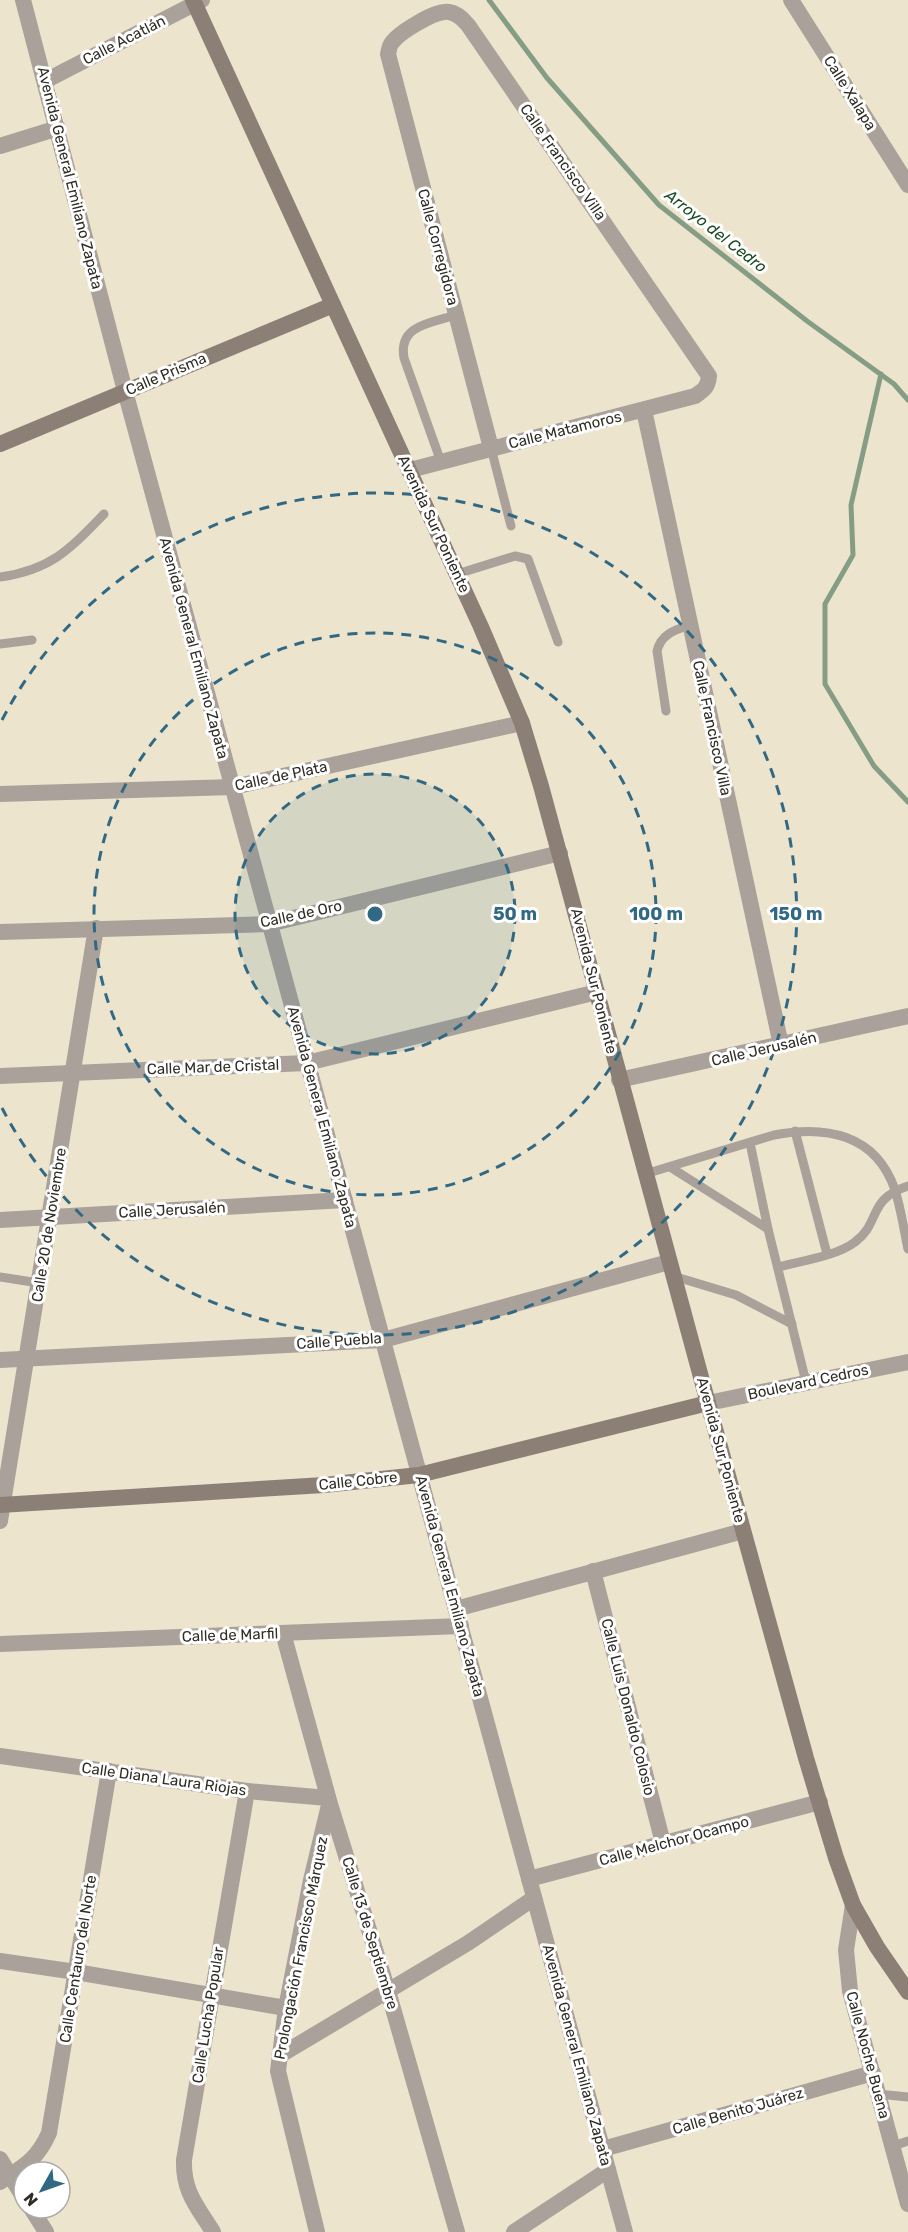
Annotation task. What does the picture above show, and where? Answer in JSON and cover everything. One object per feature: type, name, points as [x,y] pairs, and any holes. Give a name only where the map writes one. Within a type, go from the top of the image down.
[{"type":"main road","name":"Avenida Sur Poniente","points":[[196,1],[457,574],[522,723],[560,853],[619,1080],[819,1802],[853,1905],[877,1947],[908,1992]]},
{"type":"main road","name":"Calle Prisma","points":[[0,444],[333,305]]},
{"type":"main road","name":"Calle Cobre","points":[[1,1511],[324,1485],[419,1475],[708,1404]]},
{"type":"street","name":"Avenida General Emiliano Zapata","points":[[23,0],[125,392],[268,924],[308,1063],[625,2232]]},
{"type":"street","name":"Calle Xalapa","points":[[791,0],[908,186]]},
{"type":"street","name":"Calle Acatlán","points":[[45,81],[196,1]]},
{"type":"street","name":"Calle Francisco Villa","points":[[390,45],[434,14],[452,12],[462,18],[710,376]]},
{"type":"street","name":"Calle Corregidora","points":[[390,45],[389,63],[491,448]]},
{"type":"street","points":[[0,146],[58,128]]},
{"type":"street","name":"Calle Matamoros","points":[[410,470],[695,396],[705,390],[710,376]]},
{"type":"street","name":"Calle Francisco Villa","points":[[644,410],[781,1045]]},
{"type":"street","name":"Calle de Plata","points":[[0,794],[232,788],[522,723]]},
{"type":"street","name":"Calle de Oro","points":[[0,932],[268,924],[560,853]]},
{"type":"street","name":"Calle 20 de Noviembre","points":[[1,1511],[96,928]]},
{"type":"street","name":"Calle Mar de Cristal","points":[[0,1076],[308,1063],[597,992]]},
{"type":"street","name":"Calle Jerusalén","points":[[619,1080],[908,1016]]},
{"type":"street","name":"Calle Jerusalén","points":[[0,1220],[345,1200]]},
{"type":"street","name":"Calle Puebla","points":[[0,1360],[383,1340],[671,1269]]},
{"type":"street","name":"Boulevard Cedros","points":[[708,1404],[908,1362]]},
{"type":"street","points":[[456,1609],[743,1531]]},
{"type":"street","name":"Calle Luis Donaldo Colosio","points":[[593,1571],[663,1844]]},
{"type":"street","name":"Calle de Marfil","points":[[0,1644],[460,1626]]},
{"type":"street","name":"Calle 13 de Septiembre","points":[[283,1633],[329,1801],[388,1991],[457,2232]]},
{"type":"street","name":"Calle Diana Laura Riojas","points":[[0,1756],[329,1801]]},
{"type":"street","name":"Calle Centauro del Norte","points":[[5,2178],[34,2159],[49,2133],[109,1771]]},
{"type":"street","name":"Calle Lucha Popular","points":[[213,2232],[190,2195],[183,2178],[184,2160],[247,1791]]},
{"type":"street","name":"Prolongación Francisco Márquez","points":[[317,2232],[278,2072],[286,2008],[329,1801]]},
{"type":"street","name":"Calle Melchor Ocampo","points":[[529,1879],[819,1802]]},
{"type":"street","points":[[279,2056],[468,1943],[534,1898]]},
{"type":"street","name":"Calle Noche Buena","points":[[853,1905],[846,1950],[850,1991],[878,2094],[900,2144],[908,2204]]},
{"type":"street","points":[[0,1961],[286,2008]]},
{"type":"street","name":"Calle Benito Juárez","points":[[603,2149],[873,2073]]},
{"type":"street","points":[[0,2159],[5,2178]]},
{"type":"street","points":[[514,2232],[608,2170]]},
{"type":"lane","points":[[441,462],[404,358],[402,346],[412,330],[456,315]]},
{"type":"lane","points":[[491,448],[512,526]]},
{"type":"lane","points":[[0,577],[22,574],[54,561],[104,514]]},
{"type":"lane","points":[[457,574],[515,556],[528,560],[558,642]]},
{"type":"lane","points":[[666,711],[657,651],[659,642],[672,631],[690,625]]},
{"type":"lane","points":[[0,644],[32,640]]},
{"type":"lane","points":[[645,1174],[795,1131],[825,1131],[848,1137],[869,1150],[884,1168],[895,1190],[908,1249]]},
{"type":"lane","points":[[795,1131],[827,1254]]},
{"type":"lane","points":[[750,1143],[768,1229],[806,1382]]},
{"type":"lane","points":[[669,1167],[768,1229]]},
{"type":"lane","points":[[779,1267],[827,1254],[853,1244],[862,1237],[878,1206],[895,1190],[908,1186]]},
{"type":"lane","points":[[671,1269],[736,1295],[792,1324]]},
{"type":"lane","points":[[0,1277],[39,1282]]},
{"type":"lane","points":[[878,2094],[908,2097]]},
{"type":"waterway","name":"Arroyo del Cedro","points":[[489,0],[547,78],[659,205],[807,321],[894,384],[908,400]]},
{"type":"waterway","points":[[881,374],[851,505],[853,555],[825,604],[825,684],[874,766],[908,802]]}]
